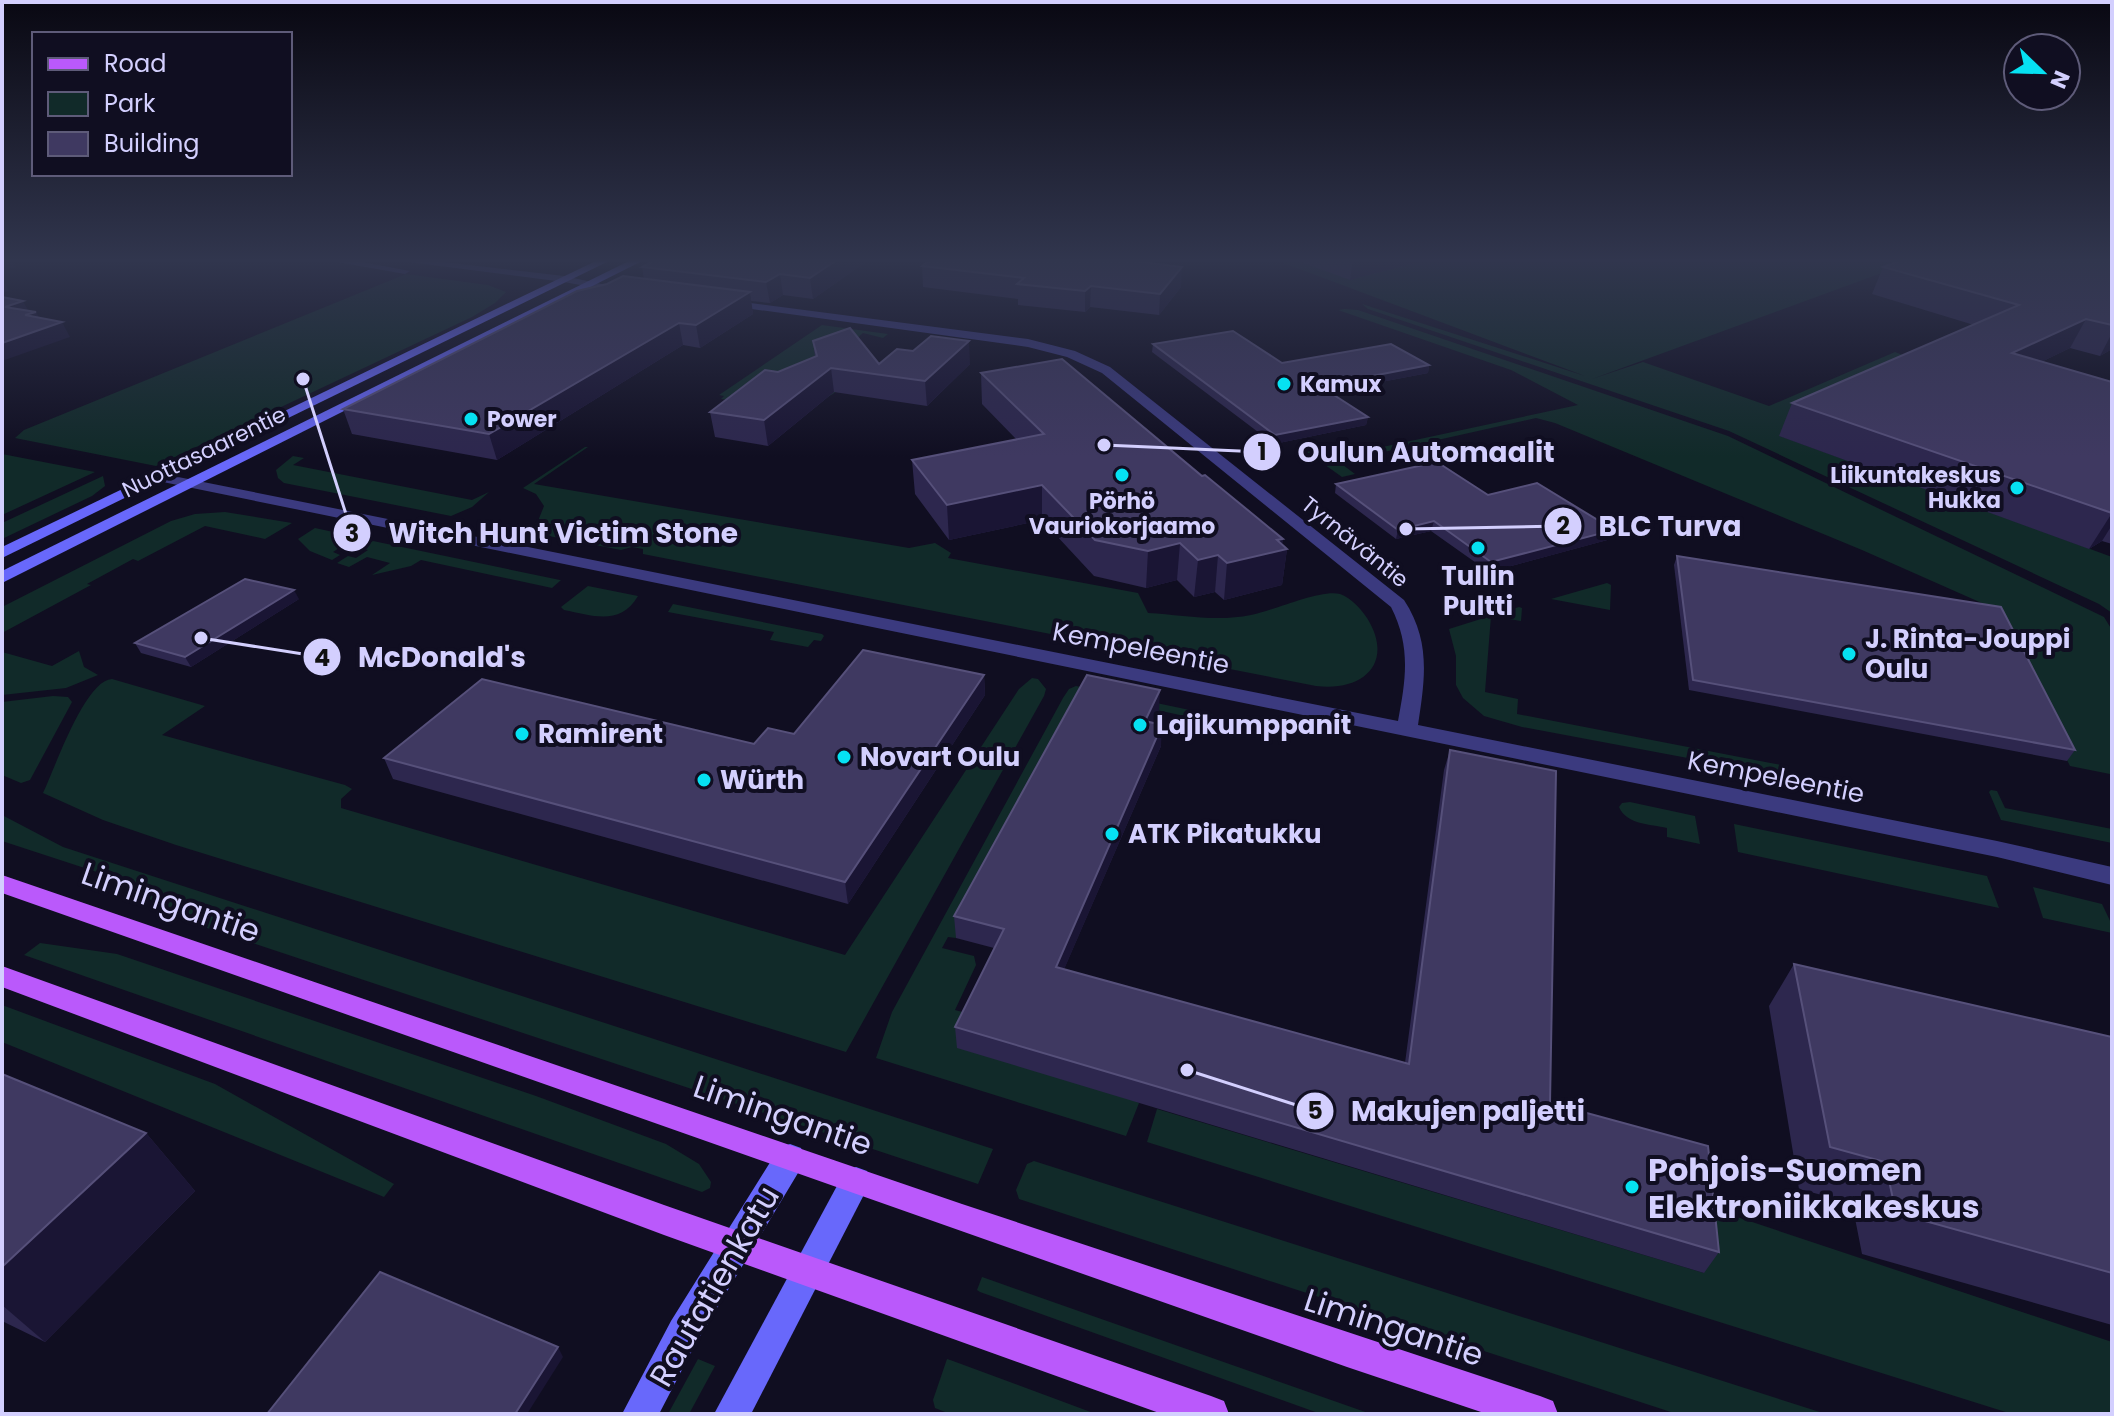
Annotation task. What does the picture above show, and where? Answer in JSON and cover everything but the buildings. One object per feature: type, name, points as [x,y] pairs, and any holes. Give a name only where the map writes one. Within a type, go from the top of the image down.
[{"type":"main road","name":"Nuottasaarentie","points":[[2,553],[469,325]]},
{"type":"main road","name":"Nuottasaarentie","points":[[2,578],[510,325]]},
{"type":"main road","name":"Limingantie","points":[[2,884],[1233,1315],[1540,1414]]},
{"type":"main road","points":[[2,976],[736,1246],[1211,1414]]},
{"type":"main road","name":"Rautatienkatu","points":[[640,1414],[683,1333],[790,1158]]},
{"type":"main road","points":[[732,1414],[856,1181]]},
{"type":"street","name":"Tyrnäväntie","points":[[894,325],[1028,343],[1071,354],[1106,370],[1398,604],[1411,625],[1418,654],[1407,730]]},
{"type":"street","name":"Kempeleentie","points":[[158,477],[1997,849],[2112,876]]},
{"type":"green space","points":[[281,325],[455,325],[156,466],[15,438],[24,430]]},
{"type":"green space","points":[[822,325],[888,334],[883,338],[863,333],[854,344],[842,384],[821,400],[786,404],[750,403],[721,399],[724,396],[719,395]]},
{"type":"green space","points":[[1381,325],[1402,325],[1728,436],[2104,617],[2112,630],[2112,777],[2070,766],[1995,617],[2002,612],[1862,550],[1555,423],[1536,418],[1339,462],[1355,474],[1342,477],[1307,452],[1318,449],[1331,458],[1578,405],[1511,370]]},
{"type":"green space","points":[[1416,325],[1427,325],[1585,376],[1449,325],[1739,325],[1592,379],[1643,362],[1769,406],[1895,352],[1905,356],[1780,436],[2112,557],[2112,613],[2099,604],[1729,431]]},
{"type":"green space","points":[[588,447],[534,484],[909,548],[935,543],[951,553],[948,558],[1138,593],[1148,613],[1238,617],[1321,595],[1340,594],[1355,604],[1367,618],[1375,634],[1376,661],[1370,671],[1348,684],[1316,686],[643,554],[643,549],[632,547],[621,550],[528,532],[538,521],[544,506],[536,494],[523,488]]},
{"type":"green space","points":[[2,454],[95,472],[2,515]]},
{"type":"green space","points":[[293,456],[304,458],[293,465],[472,500],[489,492],[472,507],[451,516],[284,483],[278,478],[276,470]]},
{"type":"green space","points":[[103,476],[105,486],[92,496],[2,539],[2,523]]},
{"type":"green space","points":[[225,512],[292,523],[265,539],[205,526],[138,561],[133,559],[2,633],[2,607],[171,521],[195,514]]},
{"type":"green space","points":[[315,528],[365,539],[354,546],[345,544],[333,552],[340,555],[332,560],[310,551],[298,539]]},
{"type":"green space","points":[[373,541],[561,580],[552,588],[421,560],[411,566],[372,575],[390,563],[367,557],[349,567],[337,563],[348,556],[356,558],[368,550],[361,548]]},
{"type":"green space","points":[[1607,583],[1611,585],[1610,610],[1551,599]]},
{"type":"green space","points":[[588,586],[638,596],[623,612],[615,615],[586,615],[561,607]]},
{"type":"green space","points":[[673,604],[824,636],[821,641],[814,640],[808,647],[770,640],[774,632],[668,612]]},
{"type":"green space","points":[[1519,607],[1522,608],[1521,621],[1491,616],[1485,692],[1518,699],[1517,714],[1786,766],[1789,777],[1522,727],[1484,716],[1463,698],[1456,685],[1456,656],[1449,629]]},
{"type":"green space","points":[[79,651],[84,667],[98,675],[66,688],[2,695],[2,652],[52,666]]},
{"type":"green space","points":[[1032,678],[1038,679],[1046,689],[1044,696],[846,1052],[176,845],[103,820],[43,793],[81,709],[102,683],[112,679],[205,706],[162,735],[345,785],[352,789],[341,799],[341,808],[845,955],[1019,689]]},
{"type":"green space","points":[[1076,686],[1237,720],[1245,729],[1087,695],[956,938],[948,937],[942,948],[974,956],[976,965],[955,1010],[973,1015],[1139,1103],[1126,1136],[876,1058],[892,1012],[1063,698],[1069,689]]},
{"type":"green space","points":[[68,697],[72,702],[30,780],[21,783],[2,775],[2,702]]},
{"type":"green space","points":[[1997,791],[2005,808],[2112,829],[2112,843],[2001,820],[1989,792]]},
{"type":"green space","points":[[1622,803],[1695,816],[1700,844],[1667,837],[1667,828],[1627,817],[1619,807]]},
{"type":"green space","points":[[2,815],[63,847],[993,1149],[978,1184],[192,923],[106,875],[2,841]]},
{"type":"green space","points":[[1734,824],[1987,876],[1999,908],[1738,852]]},
{"type":"green space","points":[[2033,887],[2102,904],[2112,925],[2112,933],[2043,918]]},
{"type":"green space","points":[[40,943],[117,954],[536,1096],[666,1144],[699,1164],[711,1182],[710,1188],[702,1192],[24,955]]},
{"type":"green space","points":[[2,1005],[215,1084],[394,1184],[384,1197],[2,1042]]},
{"type":"green space","points":[[1157,1109],[1704,1273],[1698,1204],[2112,1342],[2112,1414],[2012,1414],[1147,1142]]},
{"type":"green space","points":[[1034,1161],[1826,1414],[1677,1414],[1019,1199],[1016,1190],[1027,1164]]},
{"type":"green space","points":[[982,1277],[1371,1414],[1321,1414],[980,1292],[977,1290]]},
{"type":"green space","points":[[698,1359],[715,1366],[689,1414],[668,1414]]},
{"type":"green space","points":[[947,1359],[1096,1414],[950,1414],[935,1408],[933,1400]]},
{"type":"place","name":"Witch Hunt Victim Stone","points":[[303,379]]},
{"type":"place","name":"Kamux","points":[[1284,384]]},
{"type":"place","name":"Power","points":[[471,419]]},
{"type":"place","name":"Oulun Automaalit","points":[[1104,445]]},
{"type":"place","name":"Pörhö Vauriokorjaamo","points":[[1122,475]]},
{"type":"place","name":"Liikuntakeskus Hukka","points":[[2017,488]]},
{"type":"place","name":"BLC Turva","points":[[1406,529]]},
{"type":"place","name":"Tullin Pultti","points":[[1478,548]]},
{"type":"place","name":"McDonald's","points":[[201,638]]},
{"type":"place","name":"J. Rinta-Jouppi Oulu","points":[[1849,654]]},
{"type":"place","name":"Lajikumppanit","points":[[1140,725]]},
{"type":"place","name":"Ramirent","points":[[522,734]]},
{"type":"place","name":"Novart Oulu","points":[[844,757]]},
{"type":"place","name":"Würth","points":[[704,780]]},
{"type":"place","name":"ATK Pikatukku","points":[[1112,834]]},
{"type":"place","name":"Makujen paljetti","points":[[1187,1070]]},
{"type":"place","name":"Pohjois-Suomen Elektroniikkakeskus","points":[[1632,1187]]}]
